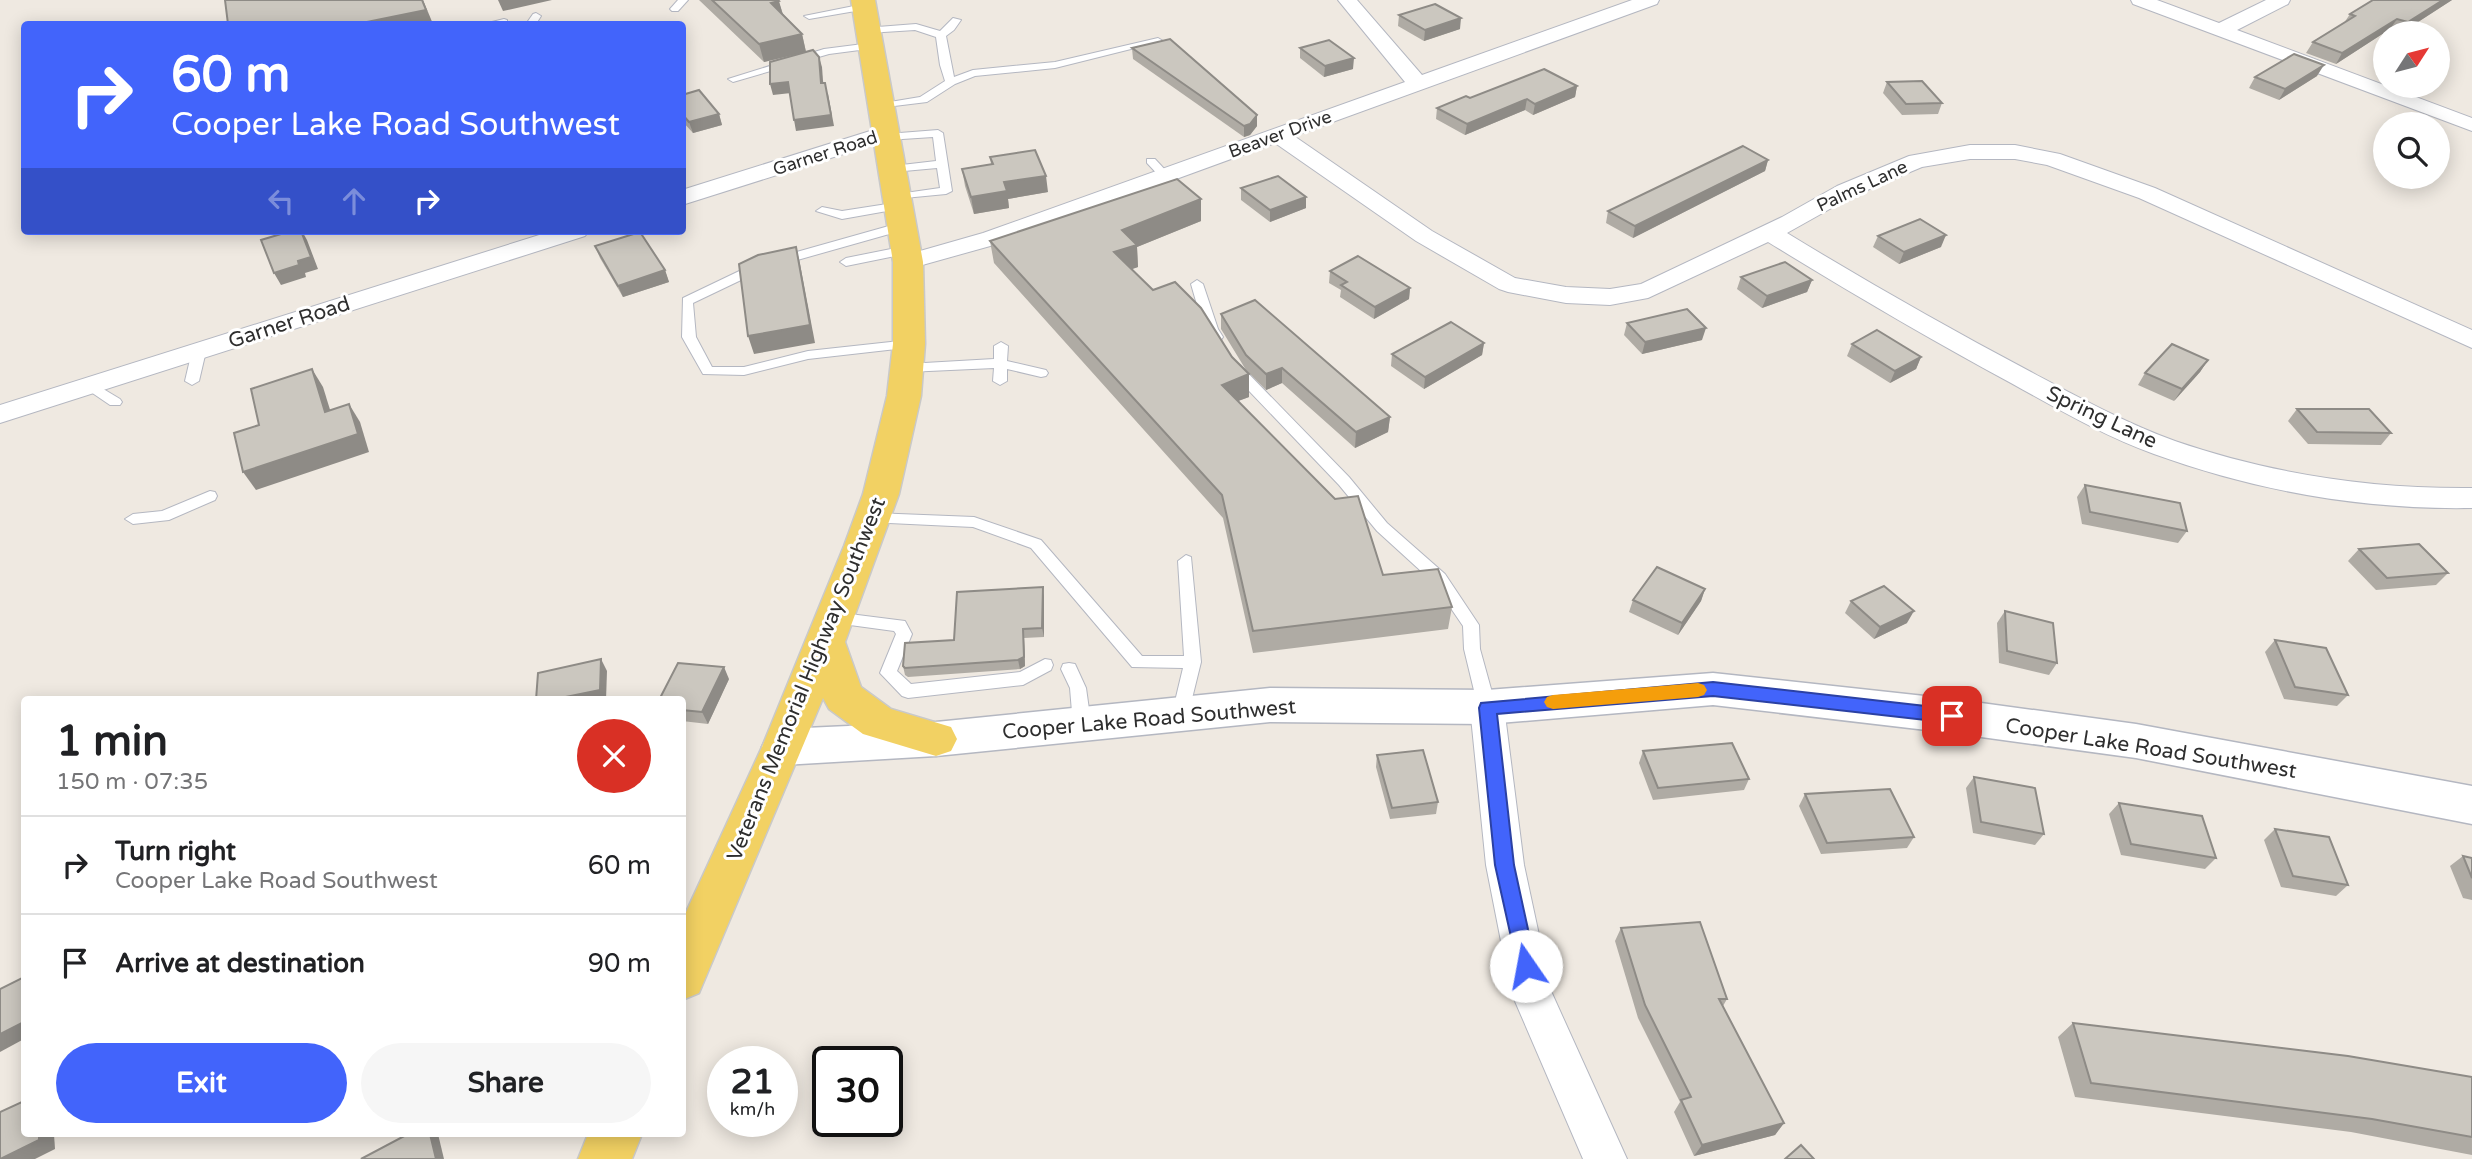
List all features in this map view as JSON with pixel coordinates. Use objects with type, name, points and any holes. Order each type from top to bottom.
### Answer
[{"type":"main road","name":"Veterans Memorial Highway Southwest","points":[[686,967],[783,747],[830,630],[873,518],[893,449],[908,356],[901,218],[867,20]]},
{"type":"main road","points":[[830,630],[844,697],[878,722],[936,739]]},
{"type":"main road","points":[[605,1159],[614,1137]]},
{"type":"street","points":[[1348,0],[1419,85]]},
{"type":"street","name":"Beaver Drive","points":[[901,218],[992,238],[1158,169],[1278,135],[1650,0]]},
{"type":"street","points":[[2140,0],[2472,125]]},
{"type":"street","points":[[2221,30],[2281,0]]},
{"type":"street","name":"Garner Road","points":[[686,197],[885,125]]},
{"type":"street","name":"Palms Lane","points":[[1278,135],[1424,236],[1508,284],[1566,295],[1610,297],[1648,290],[1790,222],[1845,191],[1917,160],[1970,152],[2015,152],[2052,159],[2147,193],[2472,340]]},
{"type":"street","name":"Spring Lane","points":[[1767,231],[1882,302],[2084,411],[2163,447],[2238,470],[2368,496],[2424,501],[2472,499]]},
{"type":"street","name":"Garner Road","points":[[0,414],[564,235]]},
{"type":"street","name":"Cooper Lake Road Southwest","points":[[783,747],[936,739],[1270,705],[1488,708],[1713,689],[1952,716],[2136,741],[2472,805]]},
{"type":"street","points":[[1488,708],[1505,865],[1531,992],[1605,1159]]},
{"type":"lane","points":[[675,9],[683,0]]},
{"type":"lane","points":[[809,16],[916,27],[940,35]]},
{"type":"lane","points":[[733,79],[828,51],[867,20]]},
{"type":"lane","points":[[940,35],[951,28],[956,20]]},
{"type":"lane","points":[[940,35],[951,82]]},
{"type":"lane","points":[[885,125],[951,82],[973,73],[1055,65],[1158,41]]},
{"type":"lane","points":[[846,262],[901,218],[946,191],[946,169],[938,133],[885,125]]},
{"type":"lane","points":[[946,169],[901,218],[758,267],[687,301],[689,337],[708,371],[744,371],[808,355],[908,356],[1000,363],[1041,373]]},
{"type":"lane","points":[[822,211],[842,215],[901,218]]},
{"type":"lane","points":[[1197,284],[1210,329],[1239,375],[1344,481],[1382,527],[1439,578],[1471,625],[1472,649],[1488,708]]},
{"type":"lane","points":[[1000,381],[1001,346]]},
{"type":"lane","points":[[192,381],[199,351]]},
{"type":"lane","points":[[90,385],[115,402]]},
{"type":"lane","points":[[133,519],[164,516],[210,496]]},
{"type":"lane","points":[[873,518],[974,522],[1036,544],[1138,662],[1193,662]]},
{"type":"lane","points":[[1181,714],[1193,662],[1186,561]]},
{"type":"lane","points":[[830,630],[899,625],[904,634],[888,674],[908,691],[1023,678],[1045,665]]},
{"type":"lane","points":[[1069,669],[1078,688],[1082,724]]},
{"type":"building","points":[[225,0],[422,0],[426,10],[372,21],[228,21]]},
{"type":"building","points":[[712,0],[778,0],[771,3],[802,34],[759,44]]},
{"type":"building","points":[[2373,0],[2443,0],[2410,21],[2373,21],[2373,34],[2342,53],[2313,42],[2355,16],[2350,14]]},
{"type":"building","points":[[1435,4],[1461,18],[1425,30],[1399,15]]},
{"type":"building","points":[[1170,39],[1257,115],[1250,124],[1244,126],[1132,48]]},
{"type":"building","points":[[1329,40],[1354,58],[1325,66],[1300,48]]},
{"type":"building","points":[[813,50],[819,57],[821,83],[825,83],[831,115],[794,120],[788,82],[770,84],[770,62]]},
{"type":"building","points":[[2294,54],[2324,65],[2285,89],[2255,77]]},
{"type":"building","points":[[1544,69],[1577,86],[1535,104],[1527,99],[1467,124],[1437,108],[1466,96],[1470,98]]},
{"type":"building","points":[[1922,81],[1942,103],[1906,104],[1887,82]]},
{"type":"building","points":[[699,90],[719,114],[689,122],[686,119],[686,94]]},
{"type":"building","points":[[1743,146],[1768,160],[1635,226],[1608,211]]},
{"type":"building","points":[[1035,150],[1046,176],[1004,182],[1007,191],[971,197],[962,169],[993,164],[990,157]]},
{"type":"building","points":[[1278,176],[1306,197],[1270,210],[1241,188]]},
{"type":"building","points":[[1177,179],[1201,199],[1122,230],[1137,245],[1114,252],[1153,290],[1175,282],[1201,308],[1232,357],[1249,374],[1222,385],[1335,499],[1358,496],[1383,575],[1438,569],[1452,607],[1253,631],[1222,495],[990,241]]},
{"type":"building","points":[[1920,219],[1946,235],[1904,252],[1878,236]]},
{"type":"building","points":[[278,235],[303,235],[311,257],[298,261],[299,265],[274,273],[261,240]]},
{"type":"building","points":[[630,235],[642,235],[665,270],[618,286],[595,246]]},
{"type":"building","points":[[796,247],[810,325],[748,336],[739,264],[758,255]]},
{"type":"building","points":[[1358,256],[1410,288],[1375,307],[1341,285],[1347,282],[1330,271]]},
{"type":"building","points":[[1785,262],[1812,280],[1767,296],[1741,277]]},
{"type":"building","points":[[1255,300],[1390,417],[1356,432],[1282,368],[1266,374],[1246,355],[1221,314]]},
{"type":"building","points":[[1687,309],[1706,328],[1645,342],[1627,323]]},
{"type":"building","points":[[1451,322],[1484,343],[1425,377],[1392,354]]},
{"type":"building","points":[[1877,330],[1921,357],[1895,371],[1852,344]]},
{"type":"building","points":[[2172,344],[2208,360],[2182,389],[2145,373]]},
{"type":"building","points":[[312,369],[325,412],[349,404],[358,434],[243,472],[234,433],[259,425],[251,389]]},
{"type":"building","points":[[2297,409],[2369,409],[2391,433],[2317,432]]},
{"type":"building","points":[[2085,485],[2180,503],[2187,531],[2090,512]]},
{"type":"building","points":[[2419,544],[2448,573],[2387,578],[2359,549]]},
{"type":"building","points":[[1657,567],[1705,589],[1682,623],[1633,600]]},
{"type":"building","points":[[1884,586],[1914,611],[1880,627],[1851,601]]},
{"type":"building","points":[[1043,587],[1042,628],[1023,629],[1024,657],[1018,660],[905,668],[903,666],[905,643],[954,640],[957,592]]},
{"type":"building","points":[[2005,611],[2053,623],[2057,663],[2007,651]]},
{"type":"building","points":[[2275,640],[2326,648],[2348,695],[2295,687]]},
{"type":"building","points":[[601,659],[600,690],[571,696],[536,696],[538,673]]},
{"type":"building","points":[[678,663],[724,667],[702,712],[686,710],[686,696],[661,696]]},
{"type":"building","points":[[1732,743],[1749,779],[1658,788],[1643,751]]},
{"type":"building","points":[[1423,750],[1438,802],[1392,808],[1377,755]]},
{"type":"building","points":[[1974,777],[2035,788],[2044,834],[1981,822]]},
{"type":"building","points":[[1890,789],[1914,837],[1827,843],[1805,794]]},
{"type":"building","points":[[2119,803],[2202,816],[2216,858],[2131,844]]},
{"type":"building","points":[[2275,829],[2329,837],[2348,885],[2293,876]]},
{"type":"building","points":[[2463,856],[2472,858],[2472,878]]},
{"type":"building","points":[[1700,922],[1727,999],[1719,999],[1784,1123],[1702,1145],[1681,1100],[1691,1097],[1645,1005],[1621,928]]},
{"type":"building","points":[[21,978],[21,1024],[0,1034],[0,989]]},
{"type":"building","points":[[2073,1023],[2348,1056],[2472,1077],[2472,1137],[2372,1119],[2091,1083]]},
{"type":"building","points":[[21,1102],[21,1137],[39,1137],[39,1140],[0,1159],[0,1112]]},
{"type":"building","points":[[402,1137],[431,1137],[436,1159],[361,1159]]},
{"type":"building","points":[[1801,1145],[1814,1159],[1785,1159]]},
{"type":"slow traffic","points":[[1553,702],[1698,690]]},
{"type":"route","points":[[1526,966],[1505,865],[1488,708],[1713,689],[1952,716]]}]
